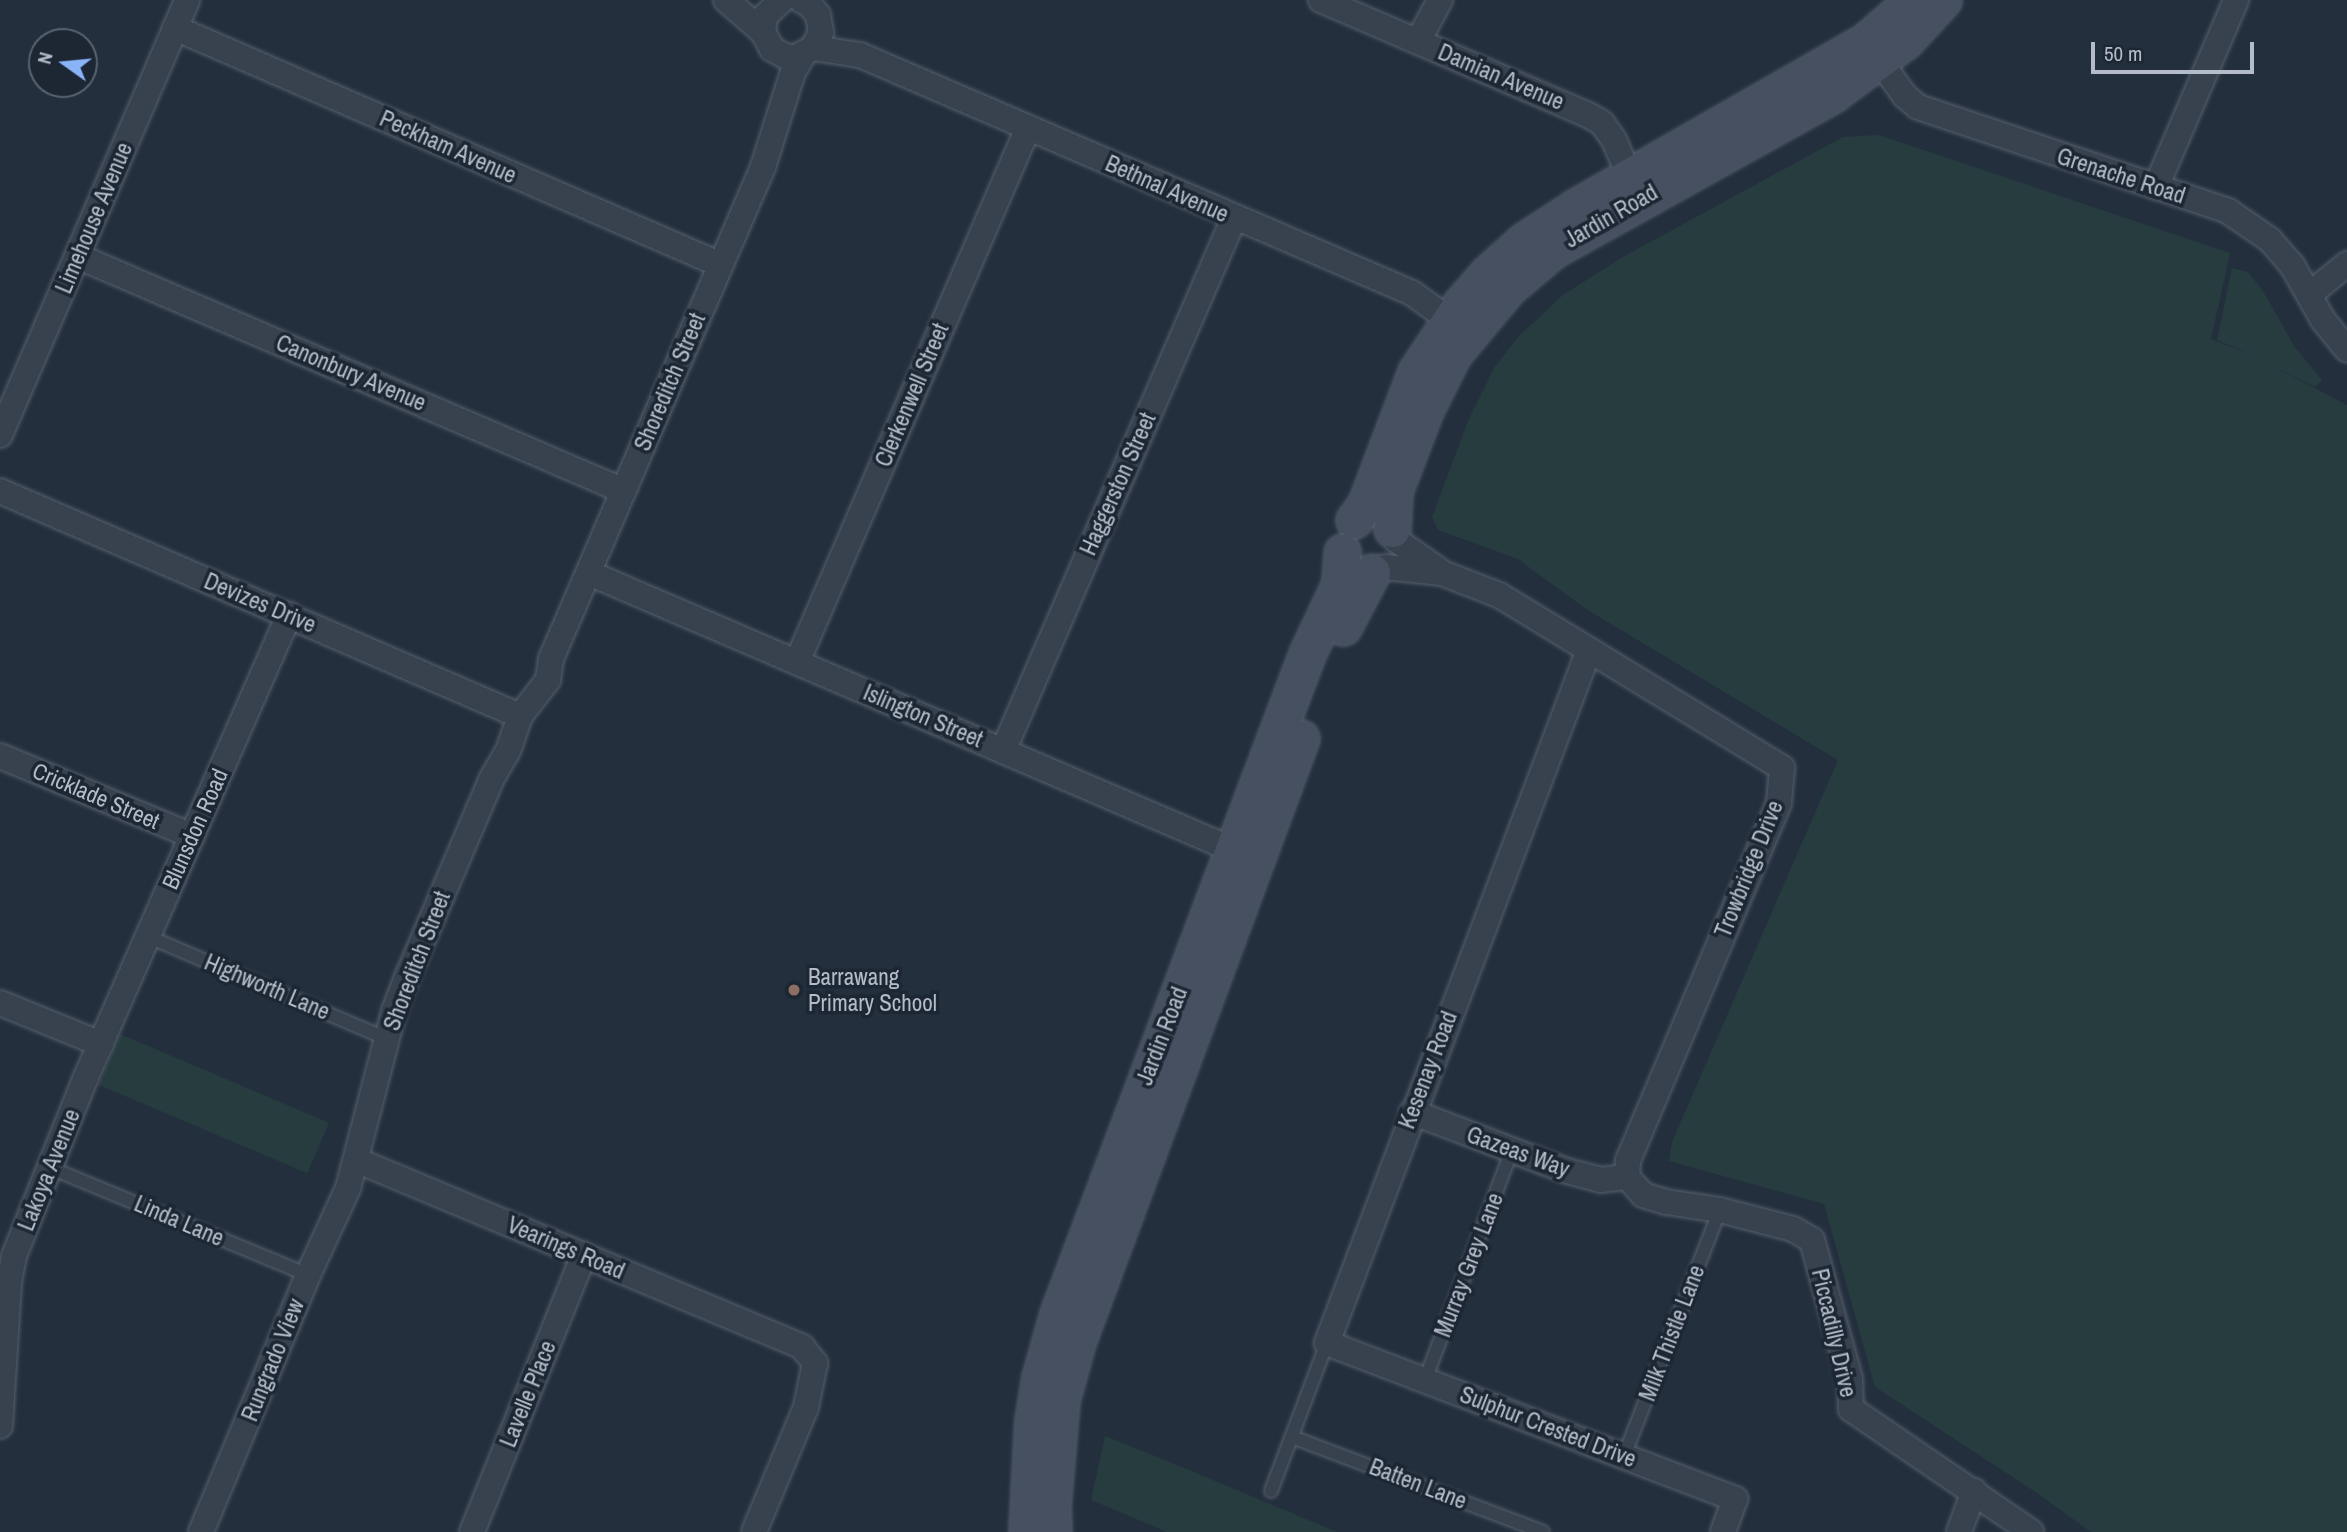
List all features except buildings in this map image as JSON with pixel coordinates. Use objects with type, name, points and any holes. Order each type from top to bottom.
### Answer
[{"type":"street","name":"Limehouse Avenue","points":[[0,435],[187,0]]},
{"type":"street","points":[[726,0],[787,57],[808,51],[821,32],[795,3],[747,0]]},
{"type":"street","name":"Damian Avenue","points":[[1321,0],[1601,123],[1614,140],[1635,188]]},
{"type":"street","points":[[1418,41],[1435,4],[1440,0]]},
{"type":"street","name":"Jardin Road","points":[[1873,51],[1913,0]]},
{"type":"street","name":"Jardin Road","points":[[1354,520],[1366,504],[1416,372],[1459,326],[1488,273],[1524,241],[1635,188],[1873,51],[1905,41],[1943,0]]},
{"type":"street","points":[[2156,187],[2236,0]]},
{"type":"street","points":[[767,41],[765,16],[795,3]]},
{"type":"street","name":"Bethnal Avenue","points":[[795,3],[860,55],[1412,293],[1459,326]]},
{"type":"street","name":"Peckham Avenue","points":[[175,28],[721,265]]},
{"type":"street","name":"Shoreditch Street","points":[[767,41],[777,63],[782,102]]},
{"type":"street","name":"Shoreditch Street","points":[[348,1188],[387,1039],[408,975],[491,779],[512,712],[548,680],[551,659],[763,167],[793,72],[808,51]]},
{"type":"street","name":"Bethnal Avenue","points":[[808,51],[860,55]]},
{"type":"street","name":"Grenache Road","points":[[1873,51],[1905,96],[1918,107],[2228,211],[2270,240],[2310,294],[2322,320],[2347,351]]},
{"type":"street","name":"Clerkenwell Street","points":[[797,662],[1028,128]]},
{"type":"street","name":"Haggerston Street","points":[[1003,751],[1234,218]]},
{"type":"street","name":"Canonbury Avenue","points":[[78,256],[624,491]]},
{"type":"street","points":[[2310,294],[2347,264]]},
{"type":"street","name":"Jardin Road","points":[[1027,1532],[1033,1422],[1040,1378],[1058,1314],[1244,854],[1345,621],[1386,552],[1394,491],[1436,388],[1453,354],[1459,326]]},
{"type":"street","name":"Devizes Drive","points":[[0,491],[512,712]]},
{"type":"street","points":[[1371,516],[1387,522],[1386,552],[1350,565],[1342,552],[1342,534],[1354,520],[1371,516]]},
{"type":"street","name":"Jardin Road","points":[[1053,1532],[1052,1504],[1061,1400],[1077,1342],[1244,854],[1307,654],[1340,584],[1342,552]]},
{"type":"street","name":"Trowbridge Drive","points":[[1386,552],[1499,595],[1782,768],[1779,803],[1628,1160],[1627,1177]]},
{"type":"street","name":"Islington Street","points":[[589,573],[1244,854]]},
{"type":"street","name":"Blunsdon Road","points":[[101,1044],[289,615]]},
{"type":"street","name":"Kesenay Road","points":[[1327,1343],[1412,1112],[1589,650]]},
{"type":"street","name":"Cricklade Street","points":[[0,756],[192,836]]},
{"type":"street","points":[[0,1003],[101,1044]]},
{"type":"street","name":"Lakoya Avenue","points":[[0,1426],[4,1281],[101,1044]]},
{"type":"street","name":"Gazeas Way","points":[[1412,1112],[1564,1171],[1601,1180],[1627,1177]]},
{"type":"street","name":"Vearings Road","points":[[356,1160],[802,1348],[815,1363],[806,1407],[754,1532]]},
{"type":"street","name":"Piccadilly Drive","points":[[1627,1177],[1643,1195],[1665,1202],[1720,1210],[1793,1229],[1812,1240],[1850,1379],[1851,1409],[2032,1532]]},
{"type":"street","name":"Rungrado View","points":[[201,1532],[308,1275],[348,1188]]},
{"type":"street","name":"Lavelle Place","points":[[472,1532],[584,1255]]},
{"type":"street","name":"Sulphur Crested Drive","points":[[1327,1343],[1735,1499],[1723,1532]]},
{"type":"street","points":[[1959,1532],[1975,1491]]},
{"type":"lane","name":"Highworth Lane","points":[[147,936],[387,1039]]},
{"type":"lane","name":"Murray Grey Lane","points":[[1425,1380],[1512,1150]]},
{"type":"lane","name":"Linda Lane","points":[[51,1168],[308,1275]]},
{"type":"lane","name":"Milk Thistle Lane","points":[[1624,1456],[1720,1210]]},
{"type":"lane","name":"Kesenay Road","points":[[1271,1491],[1327,1343]]},
{"type":"lane","name":"Batten Lane","points":[[1292,1437],[1543,1532]]},
{"type":"green space","points":[[1879,135],[2230,253],[2211,339],[2257,357],[2217,340],[2232,268],[2248,272],[2263,291],[2294,346],[2322,380],[2315,387],[2267,363],[2347,405],[2347,1532],[2091,1532],[2034,1491],[1875,1387],[1824,1204],[1669,1161],[1672,1142],[1838,760],[1586,609],[1518,559],[1438,530],[1432,517],[1468,421],[1494,368],[1518,337],[1563,295],[1623,257],[1843,137]]},
{"type":"green space","points":[[120,1034],[329,1123],[307,1173],[99,1085]]},
{"type":"green space","points":[[1105,1436],[1337,1532],[1167,1532],[1091,1500]]},
{"type":"place","name":"Barrawang Primary School","points":[[794,990]]}]
